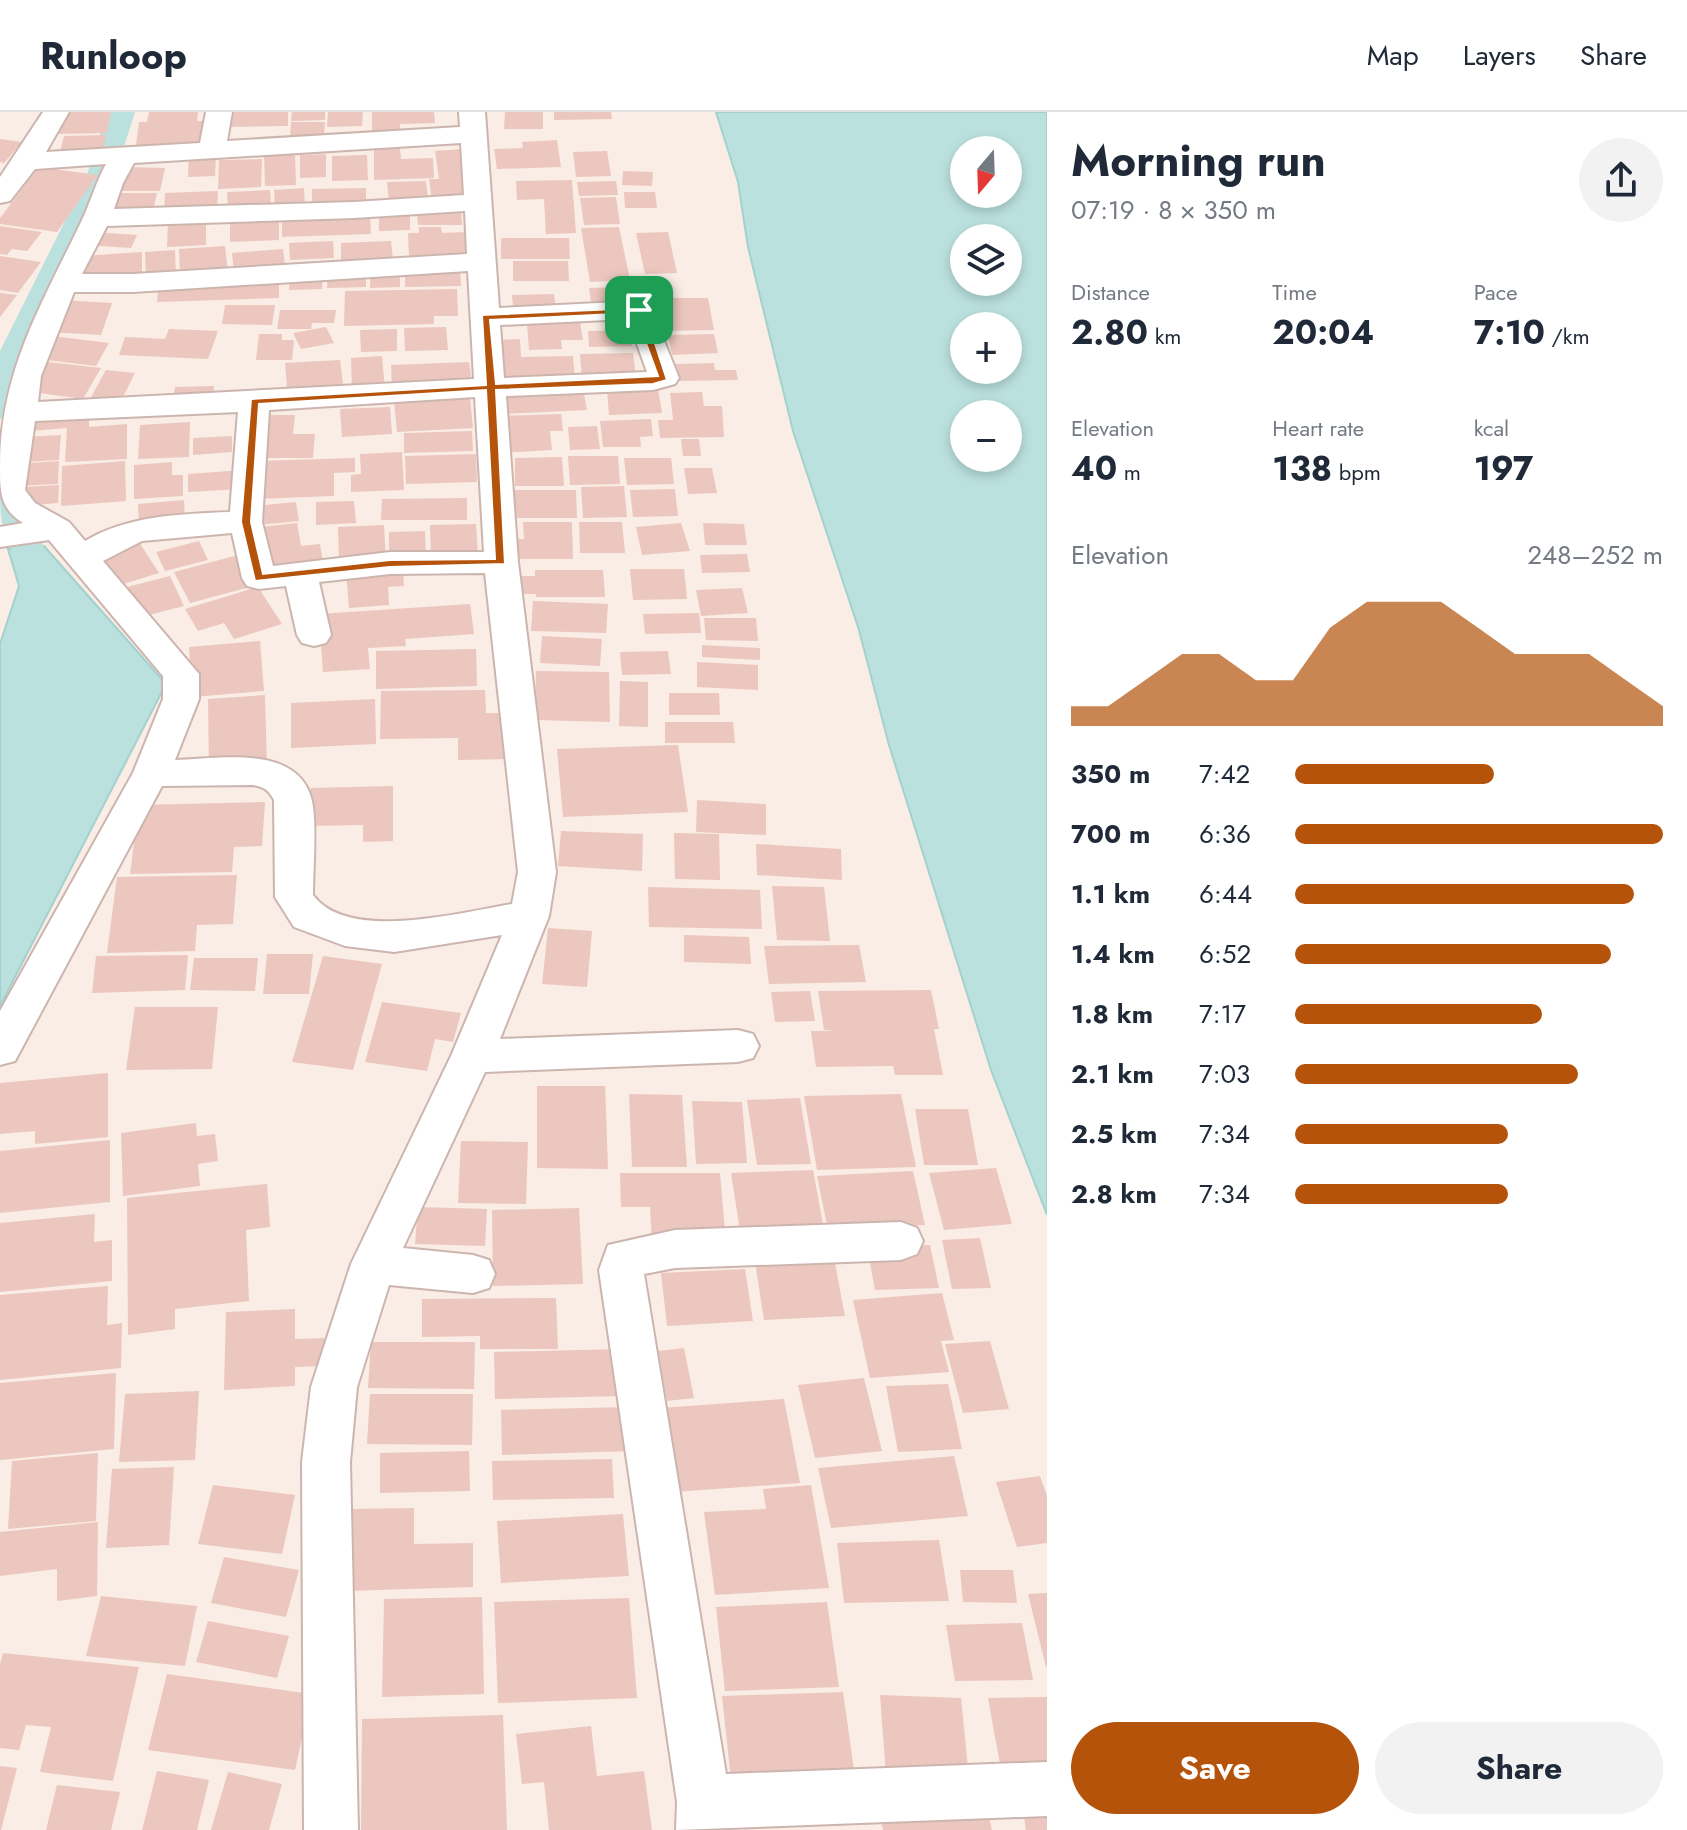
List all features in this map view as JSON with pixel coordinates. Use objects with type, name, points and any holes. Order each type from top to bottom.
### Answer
[{"type":"street","points":[[0,195],[27,161],[56,112]]},
{"type":"street","points":[[212,150],[219,112]]},
{"type":"street","points":[[27,161],[212,150],[472,123],[501,562],[537,872],[529,916],[472,1056],[373,1264],[334,1387],[326,1462],[331,1830]]},
{"type":"street","points":[[0,1049],[151,773],[181,699],[181,674],[83,560],[52,530],[24,510],[9,491],[26,376],[63,283],[97,218],[120,155]]},
{"type":"street","points":[[97,218],[354,210],[479,202]]},
{"type":"street","points":[[63,283],[133,283],[481,262]]},
{"type":"street","points":[[20,412],[653,381],[664,378],[639,310],[485,317]]},
{"type":"street","points":[[254,402],[246,522],[259,578],[390,563],[501,562]]},
{"type":"street","points":[[83,560],[96,546],[122,536],[170,528],[246,522]]},
{"type":"street","points":[[3,536],[52,530]]},
{"type":"street","points":[[300,573],[314,635]]},
{"type":"street","points":[[151,773],[253,772],[273,775],[285,784],[293,800],[294,897],[308,917],[345,931],[394,937],[529,916]]},
{"type":"street","points":[[472,1056],[738,1046]]},
{"type":"street","points":[[901,1241],[675,1249],[624,1259],[621,1270],[704,1816],[1047,1789]]},
{"type":"street","points":[[373,1264],[473,1274]]},
{"type":"water","points":[[716,112],[1047,112],[1047,1215],[991,1070],[889,745],[859,630],[793,431],[748,247],[738,182]]},
{"type":"water","points":[[44,546],[166,684],[0,1006],[0,644],[19,586],[8,549]]},
{"type":"building","points":[[61,112],[111,112],[107,133],[56,134]]},
{"type":"building","points":[[149,112],[198,112],[197,121],[208,121],[206,144],[136,145],[139,122],[147,122]]},
{"type":"building","points":[[232,112],[288,112],[288,126],[231,127]]},
{"type":"building","points":[[292,112],[325,112],[325,120],[291,121]]},
{"type":"building","points":[[328,112],[363,112],[362,126],[327,127]]},
{"type":"building","points":[[372,112],[434,112],[435,123],[400,124],[400,134],[372,135]]},
{"type":"building","points":[[505,112],[543,112],[543,129],[504,129]]},
{"type":"building","points":[[554,112],[611,112],[612,119],[554,120]]},
{"type":"building","points":[[291,122],[325,122],[324,134],[290,137]]},
{"type":"building","points":[[106,135],[103,151],[60,152],[64,136]]},
{"type":"building","points":[[0,139],[22,142],[4,163],[0,162]]},
{"type":"building","points":[[557,140],[561,167],[497,169],[494,149],[523,148],[522,142]]},
{"type":"building","points":[[400,148],[401,159],[433,158],[434,178],[374,180],[374,149]]},
{"type":"building","points":[[462,149],[468,199],[432,201],[429,179],[439,179],[435,151]]},
{"type":"building","points":[[607,151],[611,176],[576,177],[573,152]]},
{"type":"building","points":[[295,153],[296,185],[265,186],[264,154]]},
{"type":"building","points":[[216,154],[215,176],[188,177],[189,155]]},
{"type":"building","points":[[326,154],[326,177],[300,178],[300,155]]},
{"type":"building","points":[[367,155],[368,180],[332,181],[332,156]]},
{"type":"building","points":[[262,159],[261,187],[218,189],[219,160]]},
{"type":"building","points":[[39,167],[98,175],[57,232],[0,224],[0,218]]},
{"type":"building","points":[[123,167],[165,168],[160,191],[117,191]]},
{"type":"building","points":[[623,171],[653,172],[652,186],[622,185]]},
{"type":"building","points":[[572,180],[576,233],[546,234],[544,199],[517,200],[516,181]]},
{"type":"building","points":[[426,181],[428,199],[389,201],[387,182]]},
{"type":"building","points":[[616,181],[618,195],[579,196],[577,182]]},
{"type":"building","points":[[304,188],[305,206],[275,208],[274,190]]},
{"type":"building","points":[[366,188],[366,206],[312,208],[312,189]]},
{"type":"building","points":[[270,190],[271,208],[228,210],[227,192]]},
{"type":"building","points":[[218,191],[217,210],[164,213],[165,193]]},
{"type":"building","points":[[624,192],[655,192],[657,208],[625,208]]},
{"type":"building","points":[[112,193],[157,193],[153,211],[107,211]]},
{"type":"building","points":[[616,197],[620,224],[584,225],[580,198]]},
{"type":"building","points":[[461,210],[462,225],[418,225],[417,211]]},
{"type":"building","points":[[379,212],[410,212],[410,230],[379,231]]},
{"type":"building","points":[[370,215],[371,234],[282,237],[282,218]]},
{"type":"building","points":[[279,217],[279,240],[230,242],[230,219]]},
{"type":"building","points":[[206,219],[206,245],[167,247],[168,220]]},
{"type":"building","points":[[0,226],[42,232],[27,251],[12,249],[7,255],[0,254]]},
{"type":"building","points":[[419,227],[441,227],[442,233],[466,232],[468,254],[409,256],[408,233],[419,233]]},
{"type":"building","points":[[619,227],[630,280],[590,282],[581,228]]},
{"type":"building","points":[[90,232],[137,235],[131,248],[85,245]]},
{"type":"building","points":[[668,232],[677,273],[645,274],[636,233]]},
{"type":"building","points":[[501,238],[569,238],[570,259],[501,259]]},
{"type":"building","points":[[333,241],[334,258],[290,260],[289,243]]},
{"type":"building","points":[[391,241],[393,260],[341,262],[341,243]]},
{"type":"building","points":[[225,246],[228,272],[180,276],[179,249]]},
{"type":"building","points":[[283,249],[285,265],[234,272],[232,253]]},
{"type":"building","points":[[175,250],[176,276],[146,279],[145,252]]},
{"type":"building","points":[[142,252],[142,277],[81,281],[82,256]]},
{"type":"building","points":[[0,256],[41,262],[18,293],[0,290]]},
{"type":"building","points":[[513,261],[568,261],[569,281],[513,281]]},
{"type":"building","points":[[460,268],[461,286],[405,287],[405,269]]},
{"type":"building","points":[[371,270],[400,270],[400,287],[370,288]]},
{"type":"building","points":[[328,272],[366,272],[366,287],[327,288]]},
{"type":"building","points":[[323,274],[322,289],[289,290],[290,275]]},
{"type":"building","points":[[279,280],[279,298],[157,302],[159,283]]},
{"type":"building","points":[[622,287],[626,309],[592,310],[589,288]]},
{"type":"building","points":[[457,289],[458,316],[434,316],[434,324],[344,326],[345,291]]},
{"type":"building","points":[[0,293],[17,295],[0,317]]},
{"type":"building","points":[[554,294],[556,309],[514,315],[512,295]]},
{"type":"building","points":[[662,298],[708,298],[714,330],[666,331]]},
{"type":"building","points":[[61,300],[112,303],[101,335],[48,332]]},
{"type":"building","points":[[225,305],[275,305],[272,325],[222,324]]},
{"type":"building","points":[[280,310],[336,310],[334,323],[312,323],[311,329],[277,329]]},
{"type":"building","points":[[580,322],[583,340],[561,340],[562,349],[529,350],[527,323]]},
{"type":"building","points":[[326,327],[334,343],[301,349],[293,333]]},
{"type":"building","points":[[446,327],[448,350],[405,351],[404,328]]},
{"type":"building","points":[[169,329],[218,331],[208,359],[119,355],[125,337],[165,339]]},
{"type":"building","points":[[397,329],[397,351],[361,352],[360,330]]},
{"type":"building","points":[[631,330],[632,346],[589,347],[588,331]]},
{"type":"building","points":[[259,334],[282,334],[282,340],[294,340],[292,360],[256,360]]},
{"type":"building","points":[[714,334],[718,353],[672,355],[668,335]]},
{"type":"building","points":[[53,336],[109,343],[96,366],[39,359]]},
{"type":"building","points":[[520,339],[521,357],[573,356],[575,380],[497,381],[494,340]]},
{"type":"building","points":[[633,353],[636,377],[582,378],[580,354]]},
{"type":"building","points":[[382,356],[385,389],[352,391],[351,358]]},
{"type":"building","points":[[340,360],[343,384],[333,385],[334,393],[307,395],[307,387],[287,388],[285,363]]},
{"type":"building","points":[[39,361],[101,368],[83,399],[32,392],[42,377],[30,376]]},
{"type":"building","points":[[469,362],[472,383],[392,387],[391,365]]},
{"type":"building","points":[[714,363],[715,370],[736,370],[738,380],[679,381],[676,364]]},
{"type":"building","points":[[106,370],[135,373],[121,401],[91,397]]},
{"type":"building","points":[[214,386],[213,400],[173,400],[175,387]]},
{"type":"building","points":[[583,388],[587,410],[502,414],[500,392]]},
{"type":"building","points":[[658,389],[662,413],[609,415],[607,390]]},
{"type":"building","points":[[702,392],[704,406],[722,406],[724,437],[660,438],[658,420],[673,420],[670,393]]},
{"type":"building","points":[[470,398],[473,428],[397,432],[394,401]]},
{"type":"building","points":[[390,407],[392,434],[342,437],[340,409]]},
{"type":"building","points":[[89,411],[89,427],[127,424],[127,459],[65,462],[67,428],[30,431],[31,415]]},
{"type":"building","points":[[561,414],[563,431],[550,431],[552,450],[501,453],[497,416]]},
{"type":"building","points":[[259,415],[295,415],[293,434],[315,434],[313,458],[254,458]]},
{"type":"building","points":[[651,419],[653,436],[640,437],[641,447],[603,447],[600,421]]},
{"type":"building","points":[[190,422],[189,457],[138,459],[140,425]]},
{"type":"building","points":[[597,426],[600,449],[570,450],[568,427]]},
{"type":"building","points":[[472,431],[473,451],[404,453],[404,433]]},
{"type":"building","points":[[61,435],[59,460],[23,462],[25,437]]},
{"type":"building","points":[[232,436],[232,452],[193,455],[193,438]]},
{"type":"building","points":[[681,439],[699,439],[701,456],[683,456]]},
{"type":"building","points":[[402,452],[404,490],[351,492],[351,475],[361,474],[360,454]]},
{"type":"building","points":[[476,454],[477,482],[406,484],[405,456]]},
{"type":"building","points":[[568,456],[618,456],[620,484],[570,485]]},
{"type":"building","points":[[562,457],[564,486],[515,486],[515,458]]},
{"type":"building","points":[[355,458],[355,472],[334,473],[334,496],[255,499],[257,461]]},
{"type":"building","points":[[624,458],[671,458],[674,484],[627,485]]},
{"type":"building","points":[[59,461],[58,484],[13,486],[15,464]]},
{"type":"building","points":[[125,461],[126,501],[61,506],[62,466]]},
{"type":"building","points":[[172,462],[172,475],[183,475],[183,496],[134,499],[134,465]]},
{"type":"building","points":[[684,468],[712,468],[717,493],[688,494]]},
{"type":"building","points":[[242,470],[242,489],[188,492],[188,474]]},
{"type":"building","points":[[59,485],[58,503],[21,506],[22,487]]},
{"type":"building","points":[[624,486],[627,517],[583,518],[581,487]]},
{"type":"building","points":[[675,489],[678,516],[633,517],[630,490]]},
{"type":"building","points":[[512,490],[576,490],[577,518],[511,518]]},
{"type":"building","points":[[467,498],[467,520],[381,520],[382,499]]},
{"type":"building","points":[[184,500],[185,521],[139,525],[138,504]]},
{"type":"building","points":[[354,501],[356,523],[316,525],[316,502]]},
{"type":"building","points":[[296,502],[299,521],[257,525],[254,506]]},
{"type":"building","points":[[523,522],[572,522],[573,559],[511,559],[510,539],[524,539]]},
{"type":"building","points":[[579,522],[622,522],[625,553],[580,553]]},
{"type":"building","points":[[297,523],[301,546],[320,544],[324,567],[267,572],[261,527]]},
{"type":"building","points":[[681,523],[690,551],[642,555],[636,527]]},
{"type":"building","points":[[703,523],[744,524],[747,545],[705,545]]},
{"type":"building","points":[[476,524],[478,555],[431,557],[430,525]]},
{"type":"building","points":[[384,525],[386,561],[339,563],[338,527]]},
{"type":"building","points":[[425,531],[426,557],[389,558],[389,532]]},
{"type":"building","points":[[199,541],[208,560],[165,571],[156,552]]},
{"type":"building","points":[[139,542],[159,573],[120,585],[100,554]]},
{"type":"building","points":[[747,554],[750,572],[702,573],[700,555]]},
{"type":"building","points":[[238,555],[254,586],[190,603],[174,572]]},
{"type":"building","points":[[403,569],[404,586],[388,587],[389,605],[349,608],[346,572]]},
{"type":"building","points":[[630,569],[684,569],[687,599],[633,600]]},
{"type":"building","points":[[535,570],[603,570],[605,597],[515,594],[514,576],[535,576]]},
{"type":"building","points":[[170,576],[184,606],[141,617],[127,587]]},
{"type":"building","points":[[258,587],[282,624],[234,639],[224,623],[198,631],[185,609]]},
{"type":"building","points":[[742,588],[748,613],[701,616],[696,590]]},
{"type":"building","points":[[533,601],[608,604],[606,633],[531,631]]},
{"type":"building","points":[[470,604],[474,634],[405,639],[406,646],[368,648],[370,669],[323,672],[319,614]]},
{"type":"building","points":[[699,613],[701,633],[645,634],[643,614]]},
{"type":"building","points":[[704,618],[756,618],[758,641],[706,640]]},
{"type":"building","points":[[542,636],[602,639],[600,666],[540,663]]},
{"type":"building","points":[[260,641],[264,691],[192,697],[189,647]]},
{"type":"building","points":[[702,645],[760,648],[760,660],[702,657]]},
{"type":"building","points":[[476,649],[477,686],[376,689],[376,651]]},
{"type":"building","points":[[668,651],[671,674],[622,675],[620,652]]},
{"type":"building","points":[[697,662],[758,665],[758,690],[697,687]]},
{"type":"building","points":[[536,671],[609,672],[610,722],[535,720]]},
{"type":"building","points":[[620,681],[648,682],[648,727],[619,726]]},
{"type":"building","points":[[485,690],[486,713],[507,713],[508,759],[458,760],[458,738],[380,739],[381,691]]},
{"type":"building","points":[[669,693],[719,693],[720,715],[669,715]]},
{"type":"building","points":[[265,695],[267,766],[209,770],[208,699]]},
{"type":"building","points":[[375,699],[376,744],[291,748],[291,703]]},
{"type":"building","points":[[665,722],[733,722],[735,743],[665,743]]},
{"type":"building","points":[[678,745],[688,812],[563,817],[557,749]]},
{"type":"building","points":[[393,786],[393,841],[363,842],[363,825],[310,826],[311,788]]},
{"type":"building","points":[[697,800],[766,804],[766,835],[696,832]]},
{"type":"building","points":[[265,802],[262,846],[234,847],[232,872],[130,874],[139,805]]},
{"type":"building","points":[[561,831],[643,834],[642,871],[558,866]]},
{"type":"building","points":[[674,833],[719,834],[720,880],[675,879]]},
{"type":"building","points":[[756,844],[841,849],[842,880],[757,875]]},
{"type":"building","points":[[237,875],[233,924],[197,925],[195,951],[107,953],[117,877]]},
{"type":"building","points":[[772,886],[824,887],[830,941],[777,940]]},
{"type":"building","points":[[648,887],[760,890],[762,929],[649,927]]},
{"type":"building","points":[[548,928],[592,931],[587,987],[542,984]]},
{"type":"building","points":[[684,935],[749,937],[751,964],[684,962]]},
{"type":"building","points":[[859,945],[866,982],[769,984],[764,946]]},
{"type":"building","points":[[267,954],[313,954],[309,994],[263,994]]},
{"type":"building","points":[[188,955],[185,990],[92,993],[96,956]]},
{"type":"building","points":[[323,956],[382,964],[353,1070],[292,1062]]},
{"type":"building","points":[[194,958],[258,958],[255,991],[190,990]]},
{"type":"building","points":[[931,990],[939,1029],[934,1029],[943,1075],[895,1075],[893,1066],[816,1067],[811,1031],[836,1031],[824,1030],[818,991]]},
{"type":"building","points":[[810,991],[815,1021],[775,1022],[771,992]]},
{"type":"building","points":[[382,1002],[461,1013],[453,1042],[435,1039],[427,1071],[365,1062]]},
{"type":"building","points":[[135,1007],[218,1007],[212,1069],[126,1070]]},
{"type":"building","points":[[108,1073],[108,1137],[35,1144],[35,1131],[0,1134],[0,1083]]},
{"type":"building","points":[[537,1086],[605,1086],[608,1169],[537,1168]]},
{"type":"building","points":[[629,1094],[682,1095],[687,1167],[632,1167]]},
{"type":"building","points":[[901,1094],[916,1167],[817,1170],[804,1096]]},
{"type":"building","points":[[800,1098],[811,1164],[757,1165],[747,1100]]},
{"type":"building","points":[[692,1101],[742,1102],[747,1163],[696,1164]]},
{"type":"building","points":[[915,1109],[968,1109],[978,1165],[924,1165]]},
{"type":"building","points":[[196,1123],[197,1136],[215,1134],[218,1161],[198,1164],[200,1186],[123,1196],[121,1133]]},
{"type":"building","points":[[110,1140],[110,1202],[0,1213],[0,1151]]},
{"type":"building","points":[[461,1141],[528,1142],[526,1204],[458,1203]]},
{"type":"building","points":[[996,1168],[1012,1224],[944,1230],[929,1173]]},
{"type":"building","points":[[813,1170],[826,1240],[742,1244],[731,1173]]},
{"type":"building","points":[[913,1171],[925,1225],[828,1230],[817,1176]]},
{"type":"building","points":[[620,1173],[720,1173],[726,1242],[652,1243],[650,1207],[621,1207]]},
{"type":"building","points":[[267,1184],[270,1227],[246,1230],[249,1301],[175,1309],[175,1329],[128,1335],[127,1198]]},
{"type":"building","points":[[418,1207],[487,1209],[485,1246],[415,1244]]},
{"type":"building","points":[[579,1208],[583,1284],[493,1286],[492,1210]]},
{"type":"building","points":[[95,1214],[94,1242],[112,1240],[112,1281],[0,1292],[0,1223]]},
{"type":"building","points":[[980,1238],[991,1288],[952,1289],[942,1240]]},
{"type":"building","points":[[930,1245],[939,1288],[875,1290],[867,1246]]},
{"type":"building","points":[[834,1258],[845,1316],[764,1320],[755,1262]]},
{"type":"building","points":[[745,1269],[753,1321],[667,1326],[661,1273]]},
{"type":"building","points":[[108,1286],[107,1325],[122,1323],[121,1368],[0,1380],[0,1295]]},
{"type":"building","points":[[942,1293],[954,1340],[941,1341],[949,1372],[870,1378],[853,1300]]},
{"type":"building","points":[[556,1298],[558,1349],[480,1349],[480,1336],[422,1337],[422,1299]]},
{"type":"building","points":[[295,1309],[295,1339],[324,1338],[324,1366],[295,1367],[295,1386],[224,1390],[226,1312]]},
{"type":"building","points":[[990,1341],[1009,1409],[963,1413],[945,1344]]},
{"type":"building","points":[[371,1342],[475,1342],[474,1389],[368,1388]]},
{"type":"building","points":[[684,1348],[694,1398],[667,1401],[658,1351]]},
{"type":"building","points":[[621,1349],[624,1396],[495,1399],[494,1352]]},
{"type":"building","points":[[116,1373],[114,1449],[0,1460],[0,1383]]},
{"type":"building","points":[[864,1378],[882,1451],[815,1458],[798,1385]]},
{"type":"building","points":[[948,1384],[962,1449],[898,1452],[886,1386]]},
{"type":"building","points":[[199,1391],[195,1460],[119,1462],[125,1394]]},
{"type":"building","points":[[370,1394],[473,1394],[472,1445],[367,1444]]},
{"type":"building","points":[[784,1399],[800,1483],[674,1492],[661,1408]]},
{"type":"building","points":[[629,1407],[633,1451],[502,1455],[501,1410]]},
{"type":"building","points":[[469,1451],[470,1491],[380,1493],[380,1453]]},
{"type":"building","points":[[98,1453],[96,1521],[8,1529],[12,1461]]},
{"type":"building","points":[[954,1456],[968,1516],[831,1528],[818,1468]]},
{"type":"building","points":[[612,1459],[614,1498],[493,1500],[492,1461]]},
{"type":"building","points":[[174,1467],[169,1545],[106,1548],[112,1469]]},
{"type":"building","points":[[1040,1476],[1047,1496],[1047,1543],[1017,1547],[996,1482]]},
{"type":"building","points":[[213,1485],[295,1495],[282,1554],[198,1544]]},
{"type":"building","points":[[811,1485],[829,1588],[715,1595],[704,1512],[766,1509],[763,1489]]},
{"type":"building","points":[[414,1508],[414,1544],[473,1543],[473,1587],[347,1591],[349,1509]]},
{"type":"building","points":[[623,1514],[629,1576],[501,1583],[497,1521]]},
{"type":"building","points":[[98,1522],[97,1596],[57,1601],[57,1569],[0,1576],[0,1532]]},
{"type":"building","points":[[939,1540],[949,1601],[844,1603],[837,1543]]},
{"type":"building","points":[[224,1557],[299,1570],[286,1617],[211,1603]]},
{"type":"building","points":[[960,1570],[1013,1570],[1017,1603],[963,1602]]},
{"type":"building","points":[[1047,1593],[1047,1667],[1046,1667],[1028,1594]]},
{"type":"building","points":[[101,1596],[197,1606],[185,1666],[86,1656]]},
{"type":"building","points":[[482,1597],[484,1694],[382,1697],[384,1599]]},
{"type":"building","points":[[629,1598],[637,1698],[498,1703],[494,1602]]},
{"type":"building","points":[[827,1602],[839,1687],[725,1691],[716,1607]]},
{"type":"building","points":[[208,1621],[289,1636],[277,1678],[196,1662]]},
{"type":"building","points":[[1022,1623],[1033,1680],[955,1681],[946,1625]]},
{"type":"building","points":[[3,1653],[139,1667],[113,1781],[40,1772],[51,1727],[26,1725],[19,1750],[0,1748],[0,1664]]},
{"type":"building","points":[[167,1674],[311,1694],[295,1770],[148,1750]]},
{"type":"building","points":[[843,1692],[856,1784],[732,1789],[722,1696]]},
{"type":"building","points":[[880,1695],[961,1698],[969,1778],[886,1776]]},
{"type":"building","points":[[1047,1697],[1047,1779],[1003,1781],[988,1698]]},
{"type":"building","points":[[503,1715],[507,1830],[361,1830],[362,1719]]},
{"type":"building","points":[[591,1726],[597,1776],[644,1771],[652,1830],[549,1830],[544,1782],[522,1784],[516,1734]]},
{"type":"building","points":[[0,1766],[17,1768],[1,1830],[0,1830]]},
{"type":"building","points":[[157,1771],[209,1780],[197,1830],[142,1830]]},
{"type":"building","points":[[228,1772],[282,1784],[269,1830],[211,1830]]},
{"type":"building","points":[[57,1785],[120,1792],[111,1830],[46,1830]]},
{"type":"building","points":[[1022,1804],[1047,1804],[1047,1830],[1026,1830]]},
{"type":"building","points":[[987,1808],[992,1830],[883,1830],[880,1814]]},
{"type":"waterway","points":[[0,409],[0,383],[99,181],[121,112]]},
{"type":"waterway","points":[[0,495],[27,547]]},
{"type":"route","points":[[639,310],[485,317],[491,387],[254,402],[246,522],[259,578],[390,563],[501,562],[491,387],[653,381],[664,378],[639,310]]}]
